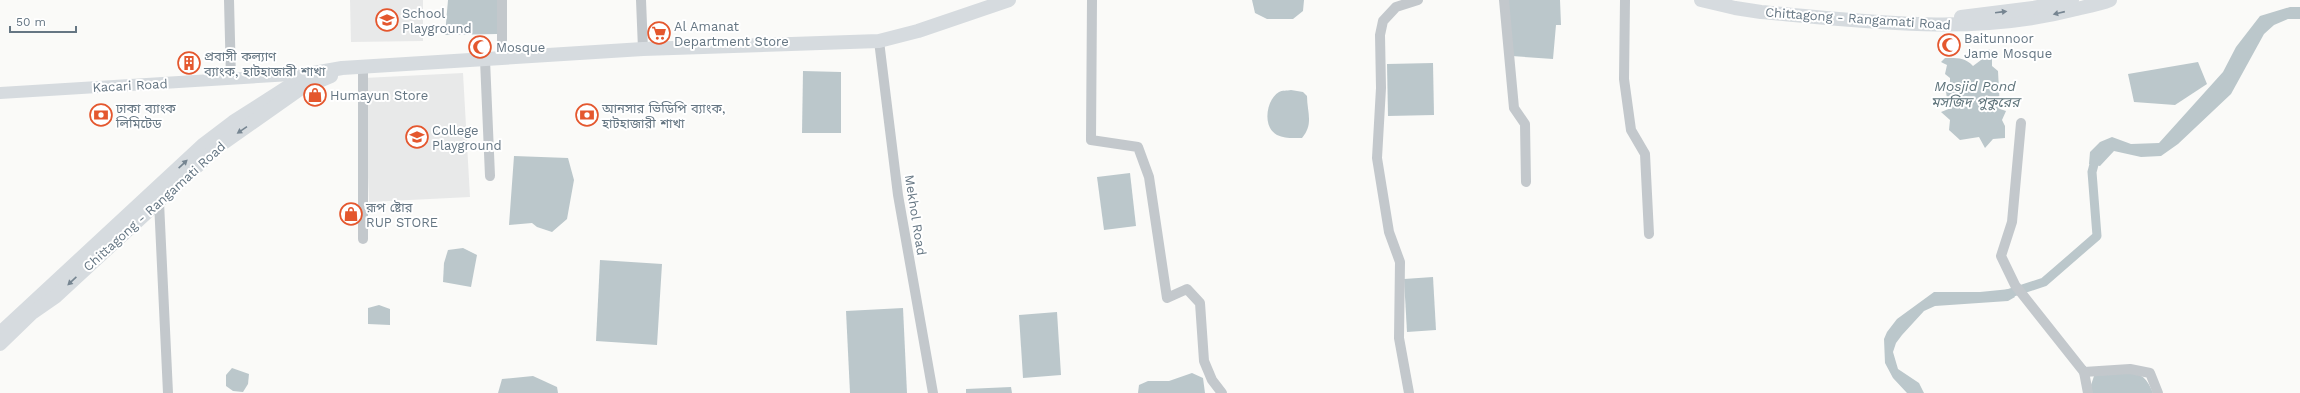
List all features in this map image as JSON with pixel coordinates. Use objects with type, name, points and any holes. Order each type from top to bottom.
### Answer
[{"type":"highway","name":"Chittagong - Rangamati Road","points":[[3,328],[204,144],[300,89],[311,78],[362,67],[502,59],[643,48],[879,41],[918,31],[1009,0]]},
{"type":"highway","name":"Chittagong - Rangamati Road","points":[[1701,0],[1761,12],[1920,23],[1982,25],[2020,21],[2108,0]]},
{"type":"highway","points":[[1920,23],[2033,8],[2072,0]]},
{"type":"highway","name":"Chittagong - Rangamati Road","points":[[0,344],[159,202],[218,146],[259,112]]},
{"type":"main road","name":"Kacari Road","points":[[0,93],[231,79],[311,78]]},
{"type":"street","points":[[230,0],[231,79]]},
{"type":"street","points":[[502,0],[502,59]]},
{"type":"street","points":[[641,0],[643,48]]},
{"type":"street","points":[[1092,0],[1091,140],[1138,147],[1149,177],[1167,298],[1186,289],[1200,303],[1204,361],[1212,380],[1222,393]]},
{"type":"street","points":[[1410,393],[1399,338],[1400,262],[1389,232],[1377,158],[1381,88],[1380,35],[1383,21],[1396,7],[1418,0]]},
{"type":"street","points":[[1504,0],[1514,108],[1525,124],[1526,182]]},
{"type":"street","points":[[1625,0],[1624,78],[1631,130],[1645,154],[1649,234]]},
{"type":"street","name":"Mekhol Road","points":[[879,41],[898,195],[933,393]]},
{"type":"street","points":[[485,60],[490,176]]},
{"type":"street","points":[[362,67],[363,239]]},
{"type":"street","points":[[2021,123],[2012,222],[2001,256],[2015,285],[2084,372],[2088,393]]},
{"type":"street","points":[[159,202],[168,393]]},
{"type":"street","points":[[2084,372],[2130,369],[2150,374],[2158,393]]},
{"type":"shaded area","name":"School Playground","points":[[350,0],[423,0],[423,41],[351,42]]},
{"type":"shaded area","name":"College Playground","points":[[463,73],[470,197],[369,202],[364,78]]},
{"type":"water","points":[[448,0],[497,0],[497,34],[445,35]]},
{"type":"water","points":[[1252,0],[1304,0],[1303,11],[1293,19],[1267,19],[1255,13]]},
{"type":"water","points":[[1508,0],[1560,0],[1561,25],[1556,25],[1553,59],[1512,56]]},
{"type":"water","points":[[2290,7],[2300,7],[2300,19],[2288,19],[2274,25],[2264,34],[2231,94],[2178,144],[2161,156],[2141,157],[2114,151],[2100,166],[2089,164],[2090,152],[2100,142],[2112,137],[2131,144],[2159,143],[2223,72],[2236,47],[2260,16]]},
{"type":"water","name":"Mosjid Pond মসজিদ পুকুরের","points":[[1989,49],[1992,53],[1992,66],[1998,71],[2000,109],[2006,111],[2002,120],[2005,126],[2005,138],[1993,139],[1985,148],[1979,137],[1960,140],[1949,130],[1950,120],[1941,112],[1951,108],[1952,103],[1947,99],[1946,91],[1950,86],[1950,78],[1945,74],[1947,65],[1941,62],[1945,58],[1957,58],[1967,61],[1973,66],[1981,60]]},
{"type":"water","points":[[2198,62],[2207,84],[2175,105],[2134,102],[2128,74]]},
{"type":"water","points":[[1433,63],[1434,115],[1388,116],[1387,64]]},
{"type":"water","points":[[803,71],[841,72],[841,133],[802,133]]},
{"type":"water","points":[[1291,90],[1303,92],[1307,96],[1309,123],[1306,133],[1302,138],[1286,138],[1277,135],[1269,126],[1268,114],[1271,101],[1280,91]]},
{"type":"water","points":[[514,156],[568,158],[574,180],[567,219],[552,232],[537,227],[532,223],[509,225]]},
{"type":"water","points":[[1130,173],[1136,226],[1104,230],[1097,177]]},
{"type":"water","points":[[463,248],[477,255],[471,287],[443,282],[444,263],[448,250]]},
{"type":"water","points":[[600,260],[662,264],[657,345],[596,341]]},
{"type":"water","points":[[1433,277],[1436,330],[1407,332],[1404,279]]},
{"type":"water","points":[[2010,289],[2015,297],[2008,301],[1935,306],[1924,311],[1902,335],[1896,343],[1893,352],[1898,369],[1919,383],[1924,393],[1907,393],[1893,378],[1885,363],[1884,339],[1887,332],[1897,319],[1934,292],[1980,292]]},
{"type":"water","points":[[379,305],[390,309],[390,325],[368,324],[368,308]]},
{"type":"water","points":[[903,308],[907,393],[850,393],[846,311]]},
{"type":"water","points":[[1057,312],[1061,375],[1023,378],[1019,315]]},
{"type":"water","points":[[232,368],[249,374],[248,384],[243,392],[233,391],[226,386],[226,375]]},
{"type":"water","points":[[1192,373],[1203,378],[1205,393],[1138,393],[1139,385],[1148,381],[1169,381]]},
{"type":"water","points":[[2110,373],[2137,374],[2145,379],[2153,393],[2092,393],[2091,385],[2094,376]]},
{"type":"water","points":[[533,376],[557,387],[558,393],[498,393],[502,379]]},
{"type":"water","points":[[1011,387],[1012,393],[966,393],[966,389]]},
{"type":"waterway","points":[[2001,296],[2044,282],[2097,236],[2092,172],[2097,153]]},
{"type":"place","name":"School Playground","points":[[387,20]]},
{"type":"place","name":"Al Amanat Department Store","points":[[659,33]]},
{"type":"place","name":"Baitunnoor Jame Mosque","points":[[1949,45]]},
{"type":"place","name":"Mosque","points":[[480,47]]},
{"type":"place","name":"প্রবাসী কল্যাণ ব্যাংক, হাটহাজারী শাখা","points":[[189,63]]},
{"type":"place","name":"Humayun Store","points":[[315,95]]},
{"type":"place","name":"ঢাকা ব্যাংক লিমিটেড","points":[[101,115]]},
{"type":"place","name":"আনসার ভিডিপি ব্যাংক, হাটহাজারী শাখা","points":[[587,115]]},
{"type":"place","name":"College Playground","points":[[417,137]]},
{"type":"place","name":"রূপ ষ্টোর RUP STORE","points":[[351,214]]}]
